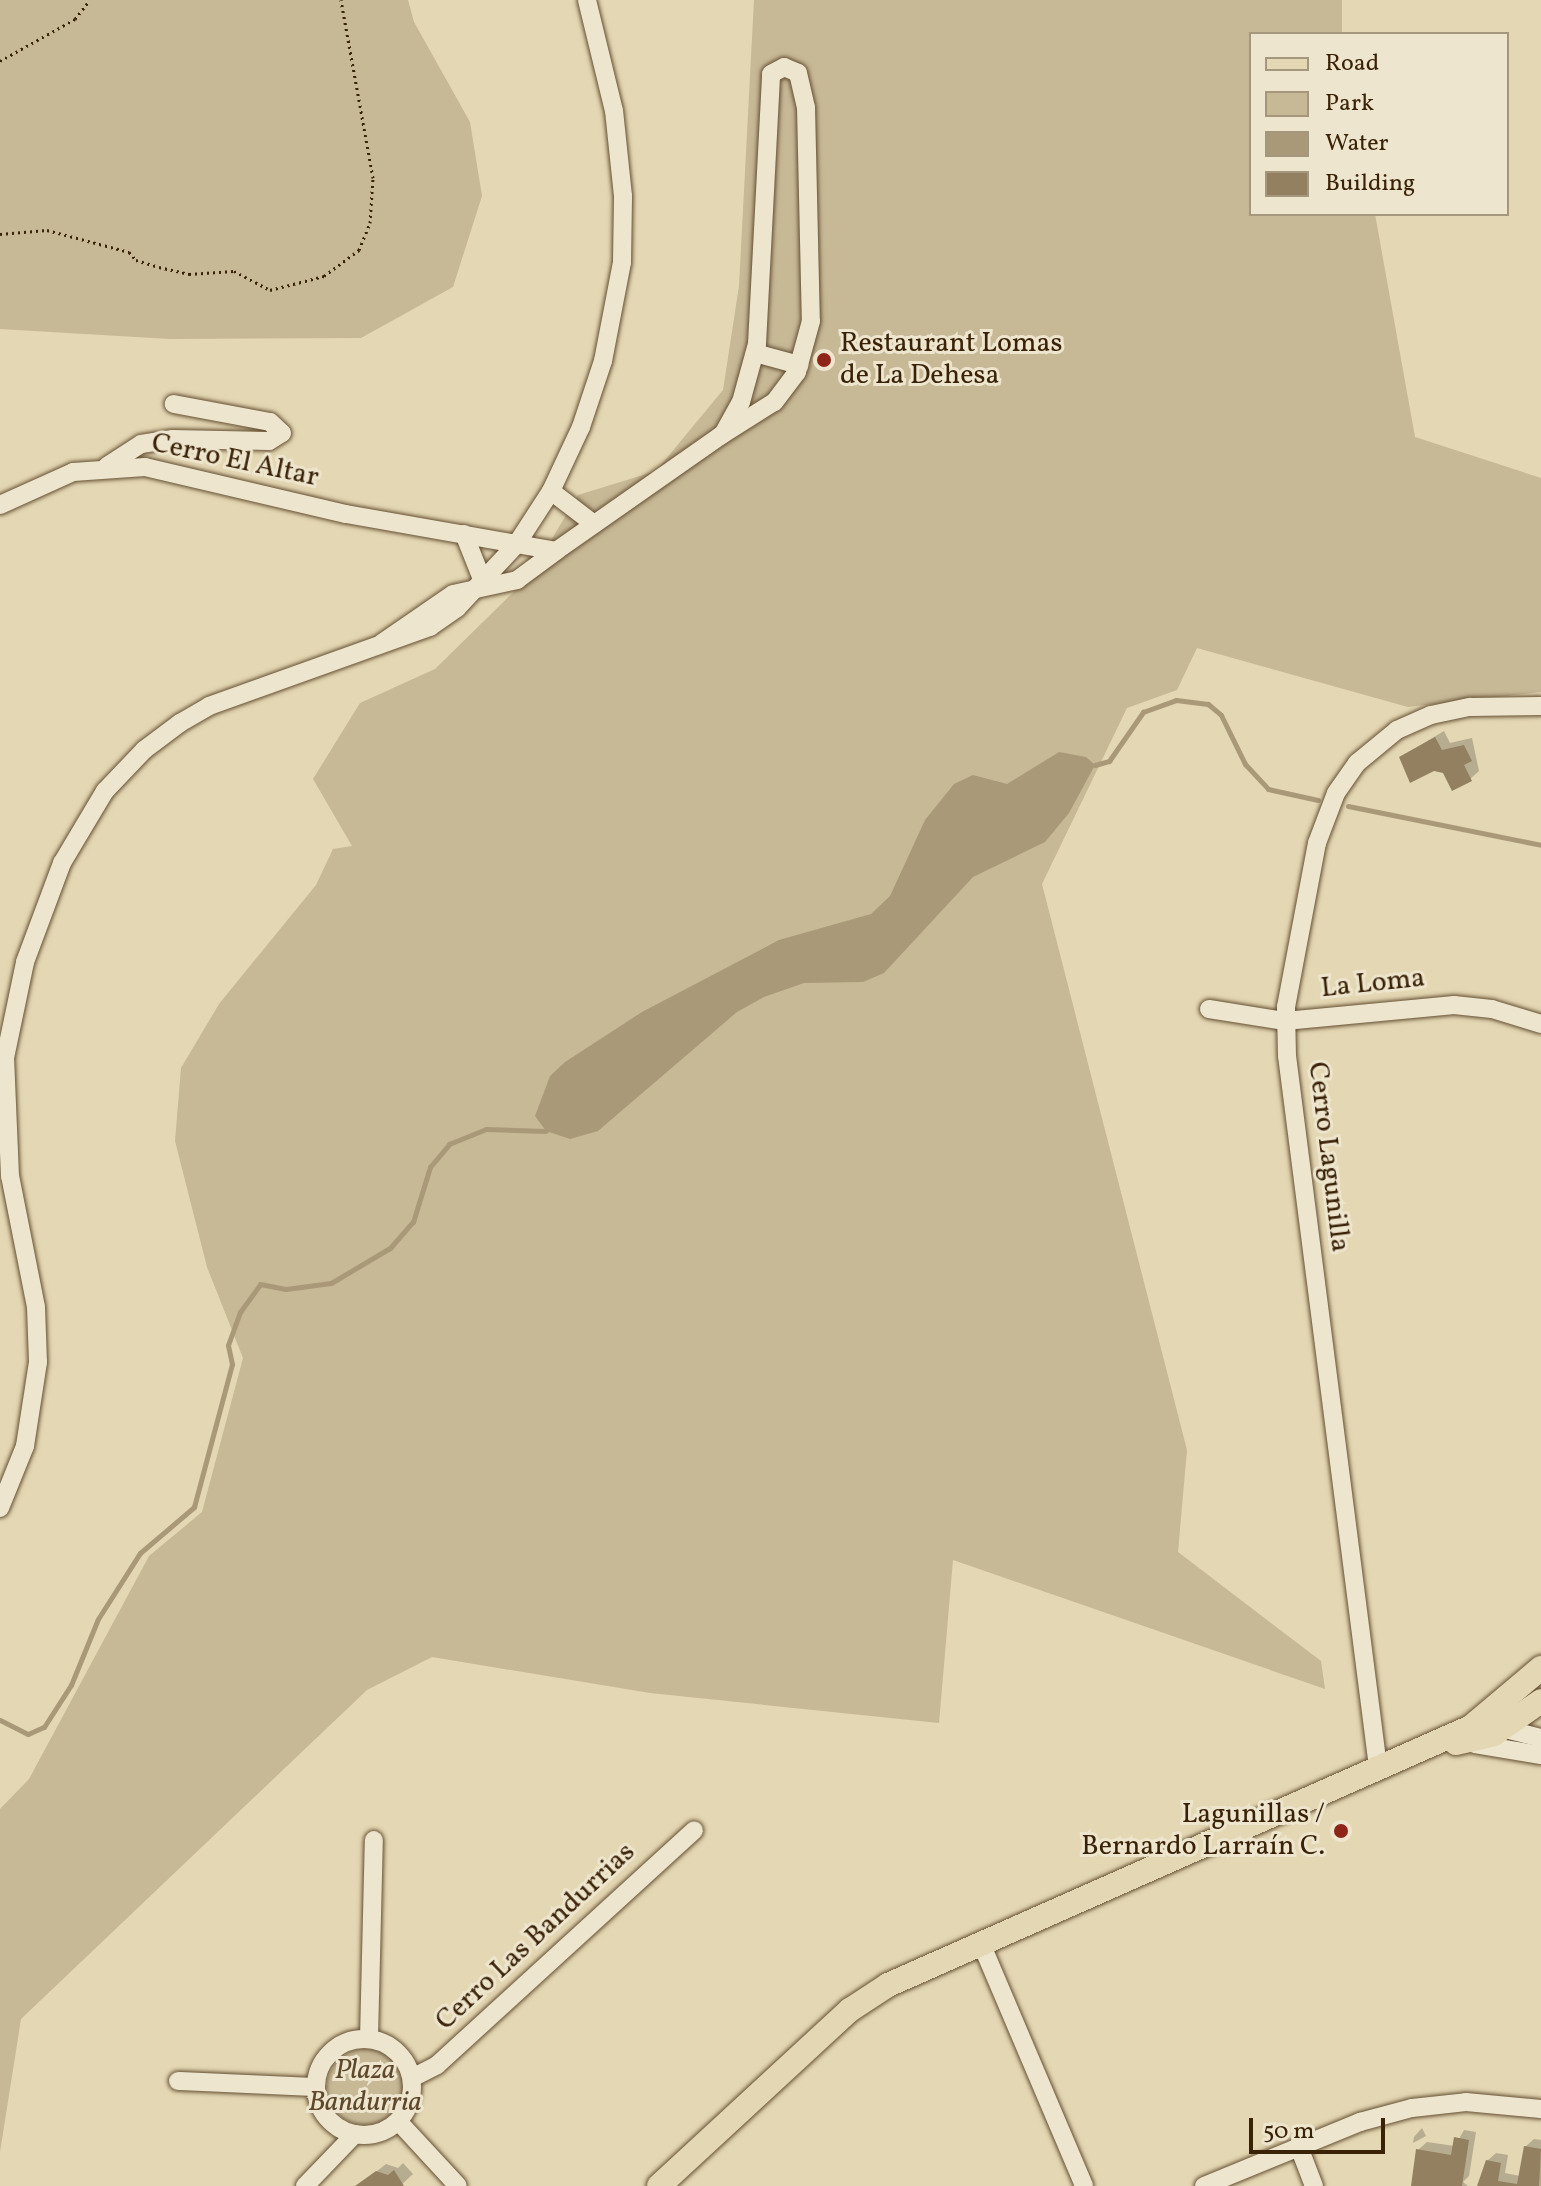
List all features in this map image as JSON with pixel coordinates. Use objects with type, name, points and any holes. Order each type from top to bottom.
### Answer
[{"type":"main road","points":[[1456,1738],[1541,1668]]},
{"type":"main road","points":[[659,2186],[865,1998],[981,1943],[1378,1767],[1456,1738],[1506,1728],[1541,1701]]},
{"type":"street","points":[[0,1508],[25,1446],[38,1362],[36,1307],[7,1145],[5,1058],[25,962],[62,863],[105,791],[180,723],[209,706],[430,627],[457,608],[516,545],[551,491],[581,427],[603,361],[622,262],[623,196],[614,111],[587,0]]},
{"type":"street","points":[[477,584],[517,580],[720,436],[774,402],[799,365],[811,321],[806,107],[798,73],[784,67],[771,74],[755,353],[741,402],[720,436]]},
{"type":"street","points":[[755,353],[799,365]]},
{"type":"street","points":[[107,466],[141,444],[173,439],[269,441],[282,433],[270,422],[174,404]]},
{"type":"street","name":"Cerro El Altar","points":[[0,505],[43,481],[107,466],[145,467],[299,504],[556,551]]},
{"type":"street","points":[[551,491],[594,524]]},
{"type":"street","points":[[464,534],[477,584]]},
{"type":"street","name":"Cerro Lagunilla","points":[[1378,1767],[1285,1021],[1317,843],[1332,801],[1357,763],[1397,730],[1431,715],[1470,707],[1541,706]]},
{"type":"street","name":"La Loma","points":[[1209,1009],[1285,1021],[1454,1005],[1492,1009],[1541,1024]]},
{"type":"street","points":[[1506,1728],[1541,1738]]},
{"type":"street","points":[[1456,1738],[1541,1755]]},
{"type":"street","name":"Cerro Las Bandurrias","points":[[412,2078],[437,2065],[694,1830]]},
{"type":"street","points":[[369,2038],[374,1840]]},
{"type":"street","points":[[981,1943],[1084,2186]]},
{"type":"street","points":[[369,2038],[397,2051],[412,2078],[409,2104],[398,2121],[382,2132],[355,2134],[327,2118],[316,2087],[319,2071],[338,2046],[369,2038]]},
{"type":"street","points":[[178,2081],[316,2087]]},
{"type":"street","points":[[1204,2186],[1360,2122],[1426,2106],[1493,2102],[1541,2109]]},
{"type":"street","points":[[398,2121],[458,2186]]},
{"type":"street","points":[[305,2186],[355,2134]]},
{"type":"street","points":[[1299,2147],[1314,2186]]},
{"type":"path","points":[[0,61],[75,19],[90,0]]},
{"type":"path","points":[[0,234],[47,230],[129,252],[136,260],[189,274],[234,271],[270,290],[324,276],[359,250],[370,223],[373,178],[341,0]]},
{"type":"green space","points":[[0,0],[408,0],[414,22],[470,122],[482,196],[453,287],[361,338],[170,339],[0,329]]},
{"type":"green space","points":[[754,0],[1342,0],[1342,32],[1249,32],[1249,216],[1375,216],[1415,437],[1541,478],[1541,692],[1408,707],[1197,648],[1177,690],[1127,708],[1042,884],[1187,1450],[1178,1552],[1321,1661],[1325,1689],[953,1560],[939,1723],[650,1693],[432,1657],[367,1690],[21,2019],[0,2152],[0,1809],[29,1779],[149,1556],[202,1512],[243,1358],[207,1267],[175,1141],[181,1068],[219,1004],[316,885],[333,849],[352,846],[313,779],[360,703],[435,669],[529,577],[578,495],[656,471],[723,390],[739,286]]},
{"type":"green space","name":"Plaza Bandurria","points":[[365,2049],[380,2052],[392,2060],[400,2072],[403,2087],[400,2102],[392,2114],[380,2122],[365,2125],[350,2122],[338,2114],[330,2102],[327,2087],[330,2072],[338,2060],[350,2052]]},
{"type":"water","points":[[1059,752],[1086,757],[1095,765],[1069,813],[1045,842],[973,877],[884,973],[863,982],[804,983],[764,997],[737,1012],[598,1131],[570,1139],[546,1131],[535,1116],[550,1076],[565,1062],[642,1012],[779,940],[871,914],[890,896],[925,820],[954,784],[973,775],[1007,784]]},
{"type":"building","points":[[1435,737],[1442,750],[1464,745],[1472,761],[1464,765],[1472,781],[1452,791],[1443,773],[1434,771],[1410,783],[1399,757]]},
{"type":"building","points":[[1454,2137],[1469,2140],[1462,2186],[1411,2186],[1416,2149],[1451,2155]]},
{"type":"building","points":[[1524,2146],[1541,2149],[1539,2186],[1477,2186],[1486,2160],[1501,2163],[1498,2181],[1517,2184]]},
{"type":"building","points":[[394,2170],[404,2186],[355,2186],[376,2171],[388,2175]]},
{"type":"waterway","points":[[1095,765],[1109,761],[1143,712],[1176,700],[1208,704],[1221,715],[1245,764],[1268,789],[1318,800]]},
{"type":"waterway","points":[[1348,806],[1541,845]]},
{"type":"waterway","points":[[0,1720],[28,1734],[44,1727],[71,1685],[98,1619],[140,1553],[194,1507],[232,1364],[228,1345],[240,1312],[260,1284],[286,1289],[331,1283],[390,1248],[413,1222],[430,1167],[449,1144],[486,1129],[546,1131]]},
{"type":"place","name":"Restaurant Lomas de La Dehesa","points":[[824,360]]},
{"type":"place","name":"Lagunillas / Bernardo Larraín C.","points":[[1341,1831]]}]
